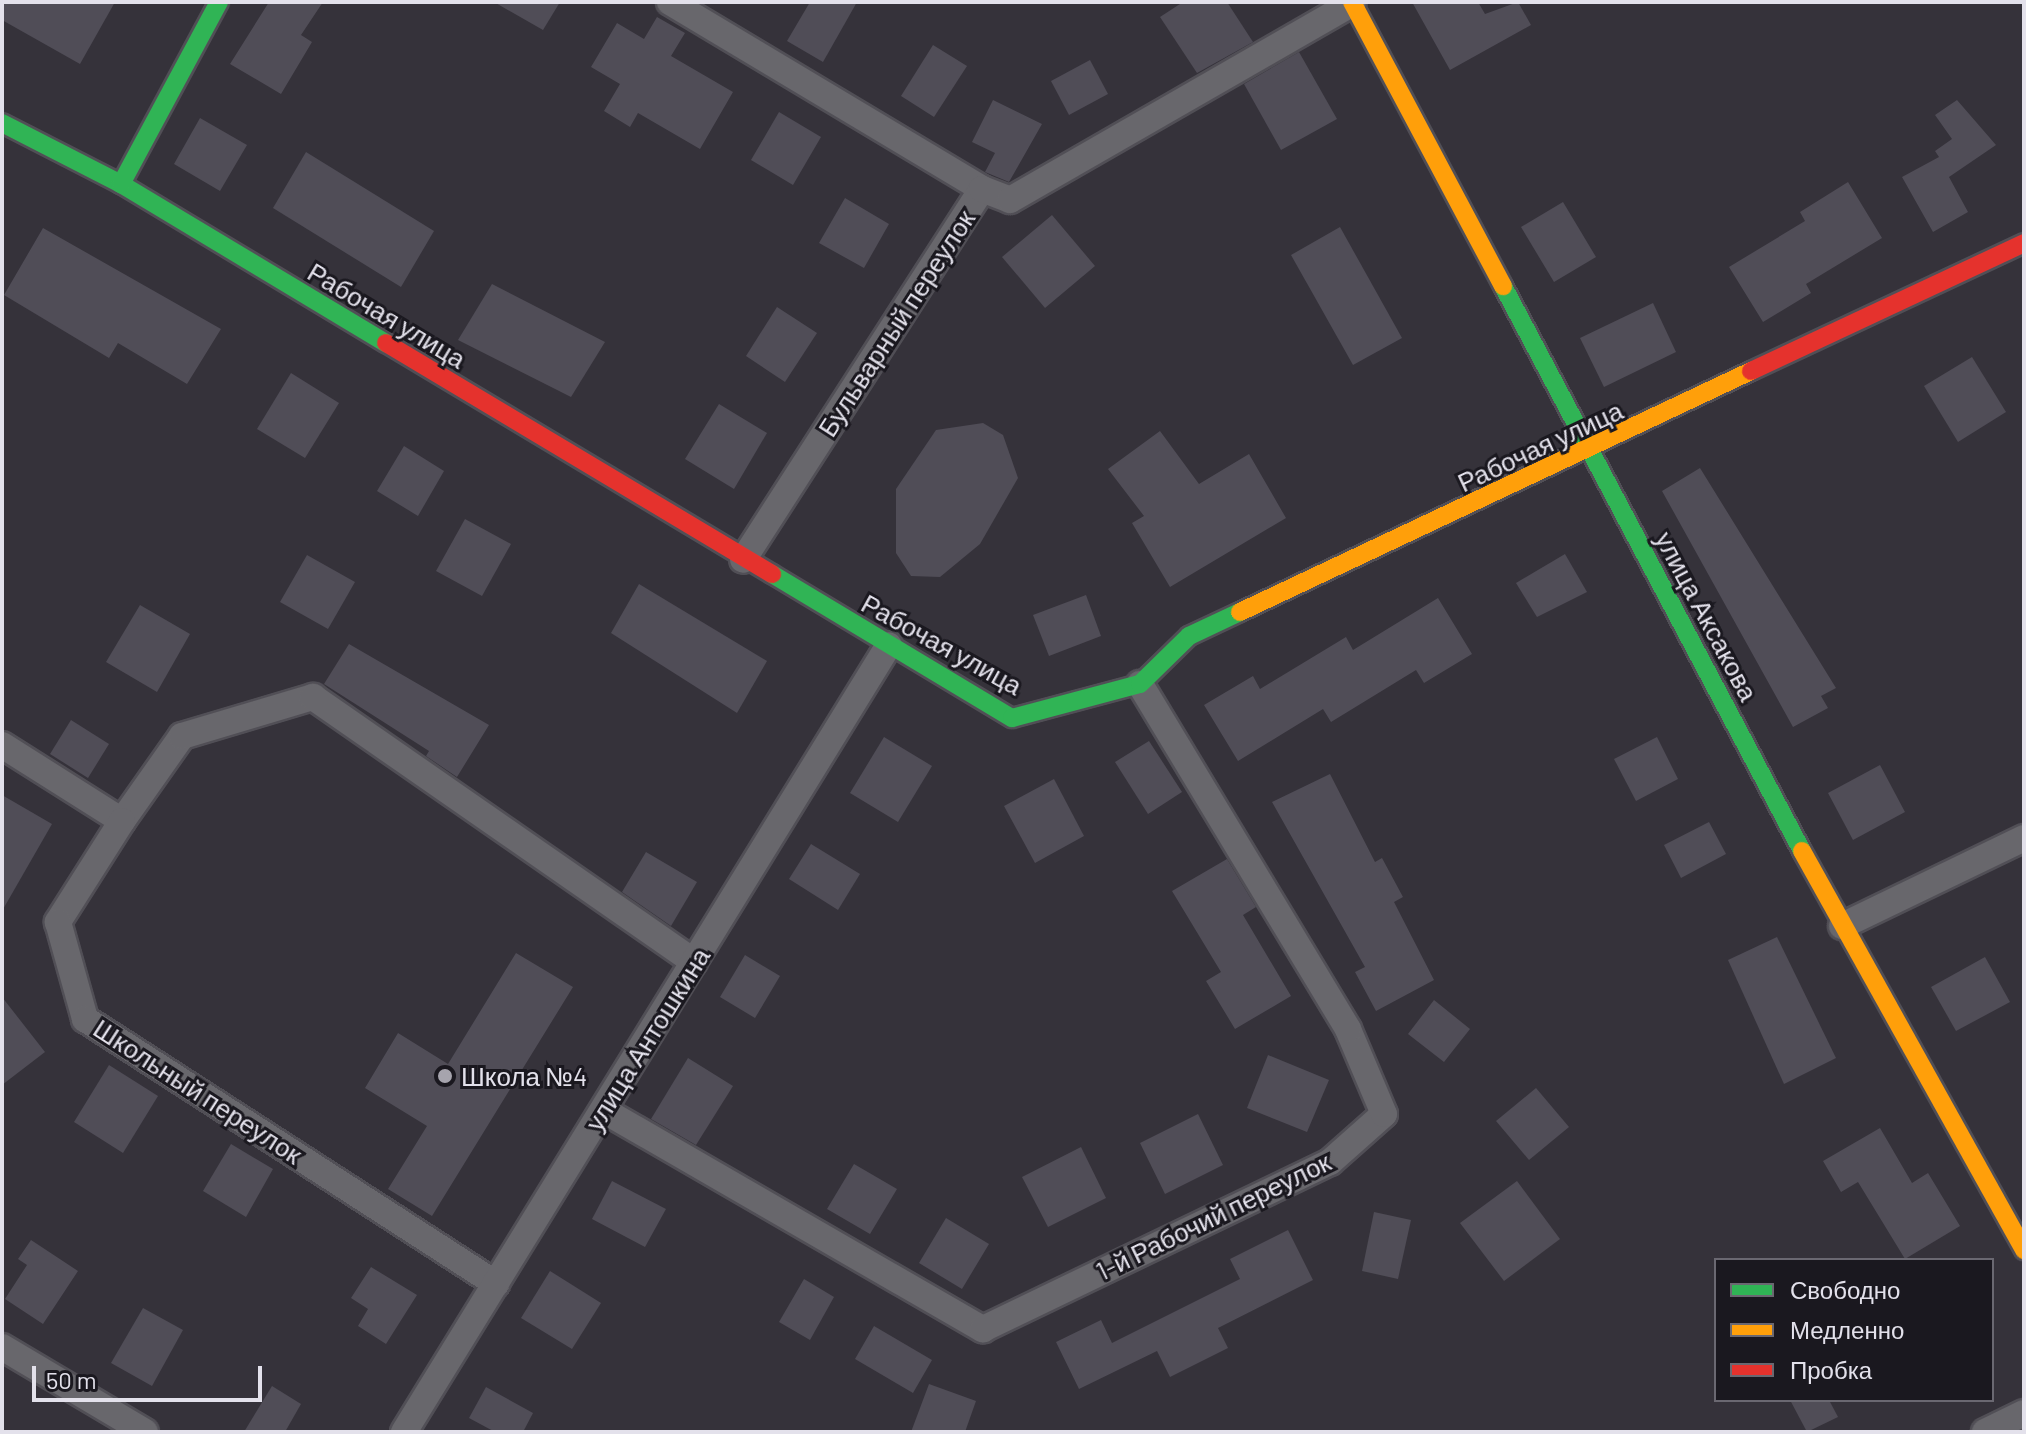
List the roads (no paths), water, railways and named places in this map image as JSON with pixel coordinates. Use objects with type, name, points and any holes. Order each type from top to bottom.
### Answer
[{"type":"street","points":[[121,184],[219,2]]},
{"type":"street","name":"Бульварный переулок","points":[[670,2],[982,189],[743,560]]},
{"type":"street","points":[[982,189],[1010,200],[1352,2]]},
{"type":"street","name":"улица Аксакова","points":[[1352,2],[1842,926],[2024,1250]]},
{"type":"street","name":"Рабочая улица","points":[[3,127],[121,184],[743,560],[1012,718],[1140,684],[1189,636],[1592,452],[2024,243]]},
{"type":"street","name":"улица Антошкина","points":[[404,1432],[889,645]]},
{"type":"street","name":"1-й Рабочий переулок","points":[[603,1110],[983,1329],[1330,1162],[1384,1114],[1348,1029],[1140,684]]},
{"type":"street","name":"Школьный переулок","points":[[496,1284],[85,1019],[58,922],[122,821],[182,736],[313,697],[694,962]]},
{"type":"street","points":[[2,745],[122,821]]},
{"type":"street","points":[[1842,926],[2024,838]]},
{"type":"street","points":[[2,1347],[145,1432]]},
{"type":"street","points":[[1985,1432],[2024,1413]]},
{"type":"place","name":"Школа №4","points":[[445,1076]]}]
